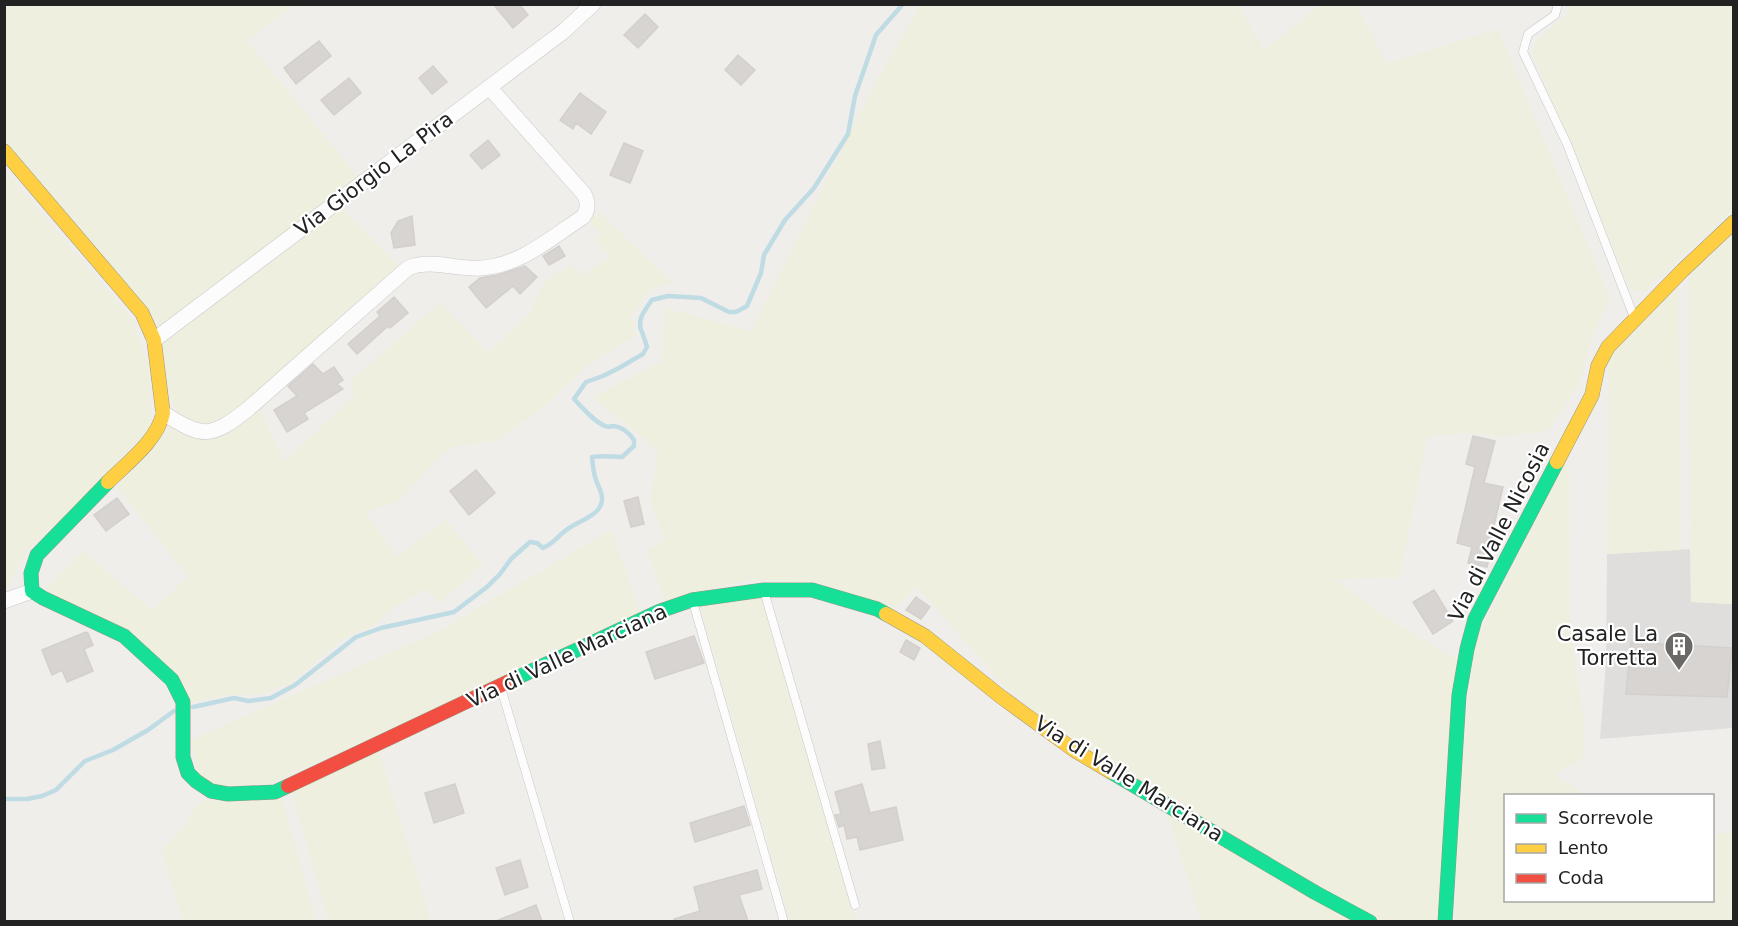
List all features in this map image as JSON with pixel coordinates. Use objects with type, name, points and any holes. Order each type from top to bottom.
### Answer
[{"type":"street","name":"Via Giorgio La Pira","points":[[154,340],[564,31],[593,4]]},
{"type":"street","points":[[163,413],[189,429],[200,432],[211,432],[221,428],[248,409],[408,268],[416,264],[441,264],[464,269],[484,268],[514,261],[583,217],[587,209],[584,194],[489,87]]},
{"type":"street","points":[[4,151],[142,313],[154,340],[163,413],[155,434],[38,555],[30,568],[33,591],[4,601]]},
{"type":"street","name":"Via di Valle Nicosia","points":[[1445,921],[1459,695],[1475,619],[1592,395],[1598,366],[1608,347],[1734,222]]},
{"type":"street","name":"Via di Valle Marciana","points":[[33,591],[43,598],[124,636],[153,661],[172,680],[183,702],[183,757],[188,773],[196,782],[211,790],[228,794],[252,794],[275,792],[660,611],[692,600],[764,590],[812,590],[876,609],[925,636],[1000,696],[1074,750],[1316,893],[1370,921]]},
{"type":"lane","points":[[1558,4],[1555,15],[1528,34],[1523,52],[1567,144],[1635,320]]},
{"type":"lane","points":[[764,590],[855,905]]},
{"type":"lane","points":[[692,600],[784,921]]},
{"type":"lane","points":[[501,686],[570,921]]},
{"type":"shaded area","points":[[1690,549],[1691,602],[1733,604],[1733,728],[1600,739],[1606,662],[1607,554]]},
{"type":"green space","points":[[4,5],[293,5],[247,41],[358,177],[161,328],[5,143]]},
{"type":"green space","points":[[920,5],[1238,5],[1264,50],[1320,5],[1356,5],[1387,63],[1498,29],[1610,299],[1594,333],[1579,384],[1548,431],[1502,437],[1470,433],[1427,437],[1400,578],[1334,579],[1394,622],[1458,660],[1439,921],[1382,921],[1264,855],[1097,756],[1006,689],[917,586],[896,608],[815,582],[751,580],[683,595],[665,602],[647,550],[665,540],[650,502],[658,450],[593,397],[662,361],[665,308],[751,331],[871,91]]},
{"type":"green space","points":[[1568,5],[1733,5],[1733,210],[1644,292],[1630,290],[1532,53],[1536,40],[1569,14]]},
{"type":"green space","points":[[4,169],[132,320],[149,366],[150,429],[104,478],[25,553],[6,591],[5,591]]},
{"type":"green space","points":[[339,205],[399,266],[238,410],[216,425],[194,424],[178,414],[169,393],[161,345]]},
{"type":"green space","points":[[600,213],[673,283],[649,290],[631,316],[637,335],[589,364],[544,407],[495,441],[453,447],[435,461],[398,502],[365,512],[397,557],[446,520],[483,565],[439,603],[425,589],[389,611],[375,625],[341,640],[292,682],[264,694],[231,695],[191,703],[164,662],[45,589],[83,551],[152,610],[188,577],[117,487],[171,425],[199,437],[257,405],[285,461],[355,395],[349,382],[440,303],[488,352],[529,314],[545,281],[572,265],[581,276],[610,256],[593,240],[601,235],[588,219]]},
{"type":"green space","points":[[1733,230],[1733,604],[1691,602],[1688,274]]},
{"type":"green space","points":[[1678,283],[1681,550],[1607,554],[1609,362],[1617,347]]},
{"type":"green space","points":[[1569,456],[1570,631],[1584,721],[1583,759],[1554,774],[1584,794],[1504,794],[1504,902],[1714,902],[1714,834],[1733,832],[1733,921],[1455,922],[1458,800],[1475,641]]},
{"type":"green space","points":[[611,530],[641,613],[270,784],[215,786],[198,775],[190,740],[437,632]]},
{"type":"green space","points":[[761,595],[856,921],[790,921],[700,606]]},
{"type":"green space","points":[[379,751],[431,921],[328,921],[292,792]]},
{"type":"green space","points":[[282,797],[316,921],[183,921],[161,849],[187,823],[196,805],[204,800],[227,802]]},
{"type":"green space","points":[[1167,813],[1354,921],[1201,921]]},
{"type":"building","points":[[493,4],[519,4],[528,15],[513,28]]},
{"type":"building","points":[[645,14],[658,27],[638,48],[624,35]]},
{"type":"building","points":[[319,41],[331,56],[296,84],[284,68]]},
{"type":"building","points":[[738,55],[755,70],[741,85],[725,70]]},
{"type":"building","points":[[433,66],[447,82],[432,94],[419,78]]},
{"type":"building","points":[[349,78],[361,93],[334,115],[321,100]]},
{"type":"building","points":[[580,93],[606,112],[591,134],[576,123],[573,129],[560,120]]},
{"type":"building","points":[[488,140],[500,155],[482,169],[470,155]]},
{"type":"building","points":[[624,143],[643,151],[630,183],[610,175]]},
{"type":"building","points":[[412,216],[415,245],[394,248],[391,233],[398,221]]},
{"type":"building","points":[[559,246],[565,256],[549,265],[543,256]]},
{"type":"building","points":[[525,266],[537,277],[520,294],[513,286],[486,308],[469,287],[480,278]]},
{"type":"building","points":[[394,297],[408,313],[390,328],[388,326],[357,354],[348,344],[380,316],[377,312]]},
{"type":"building","points":[[313,364],[323,374],[334,367],[343,380],[337,384],[343,389],[304,413],[308,419],[287,432],[274,410],[297,396],[288,386]]},
{"type":"building","points":[[1473,436],[1495,441],[1484,483],[1503,487],[1487,567],[1468,563],[1472,547],[1457,543],[1475,467],[1466,464]]},
{"type":"building","points":[[476,470],[495,493],[469,515],[450,491]]},
{"type":"building","points":[[638,497],[644,524],[631,527],[624,501]]},
{"type":"building","points":[[117,498],[129,514],[106,531],[94,515]]},
{"type":"building","points":[[1434,590],[1453,621],[1433,634],[1413,602]]},
{"type":"building","points":[[916,597],[930,607],[921,619],[906,610]]},
{"type":"building","points":[[86,632],[93,645],[84,649],[93,671],[67,682],[62,670],[52,675],[42,650]]},
{"type":"building","points":[[694,636],[704,663],[655,679],[646,652]]},
{"type":"building","points":[[906,640],[920,648],[914,660],[900,652]]},
{"type":"building","name":"Casale La Torretta","points":[[1631,642],[1732,648],[1727,697],[1626,694]]},
{"type":"building","points":[[880,741],[885,768],[872,770],[868,744]]},
{"type":"building","points":[[455,784],[464,813],[434,823],[425,793]]},
{"type":"building","points":[[862,784],[870,813],[896,807],[903,840],[860,850],[857,837],[847,839],[844,825],[839,827],[835,815],[841,814],[835,792]]},
{"type":"building","points":[[744,806],[750,825],[695,842],[690,823]]},
{"type":"building","points":[[520,860],[528,887],[505,895],[496,868]]},
{"type":"building","points":[[757,870],[762,889],[739,895],[748,921],[674,921],[674,919],[700,911],[694,887]]},
{"type":"building","points":[[536,905],[542,921],[496,921]]},
{"type":"waterway","points":[[193,707],[234,698],[248,701],[271,698],[295,685],[356,637],[381,628],[454,612],[487,587],[511,559],[530,542],[537,543],[543,548],[570,527],[594,514],[601,504],[602,496],[594,474],[592,457],[622,457],[634,446],[634,440],[620,428],[607,427],[596,421],[574,399],[586,382],[603,376],[643,354],[647,347],[640,323],[644,311],[652,300],[668,296],[701,298],[729,312],[736,312],[747,306],[761,273],[764,255],[785,220],[814,188],[848,134],[855,96],[876,35],[903,4]]},
{"type":"waterway","points":[[4,799],[27,799],[56,790],[85,761],[113,750],[148,730],[174,711]]},
{"type":"traffic: fast","points":[[1445,922],[1459,695],[1467,649],[1475,619],[1557,462]]},
{"type":"traffic: fast","points":[[108,482],[37,555],[31,573],[32,591],[124,636],[172,680],[183,702],[183,757],[188,773],[196,781],[211,791],[228,794],[275,792],[288,786]]},
{"type":"traffic: fast","points":[[510,681],[660,611],[692,600],[764,590],[812,590],[877,609],[886,614]]},
{"type":"traffic: fast","points":[[1111,772],[1316,893],[1370,922]]},
{"type":"traffic: slow","points":[[4,151],[142,313],[154,340],[163,413],[160,423],[141,450],[108,482]]},
{"type":"traffic: slow","points":[[1557,462],[1592,395],[1598,366],[1608,347],[1683,270],[1734,222]]},
{"type":"traffic: slow","points":[[886,614],[925,636],[1000,696],[1074,750],[1111,772]]},
{"type":"traffic: jam","points":[[288,786],[510,681]]},
{"type":"place","name":"Casale La Torretta","points":[[1679,672]]}]
